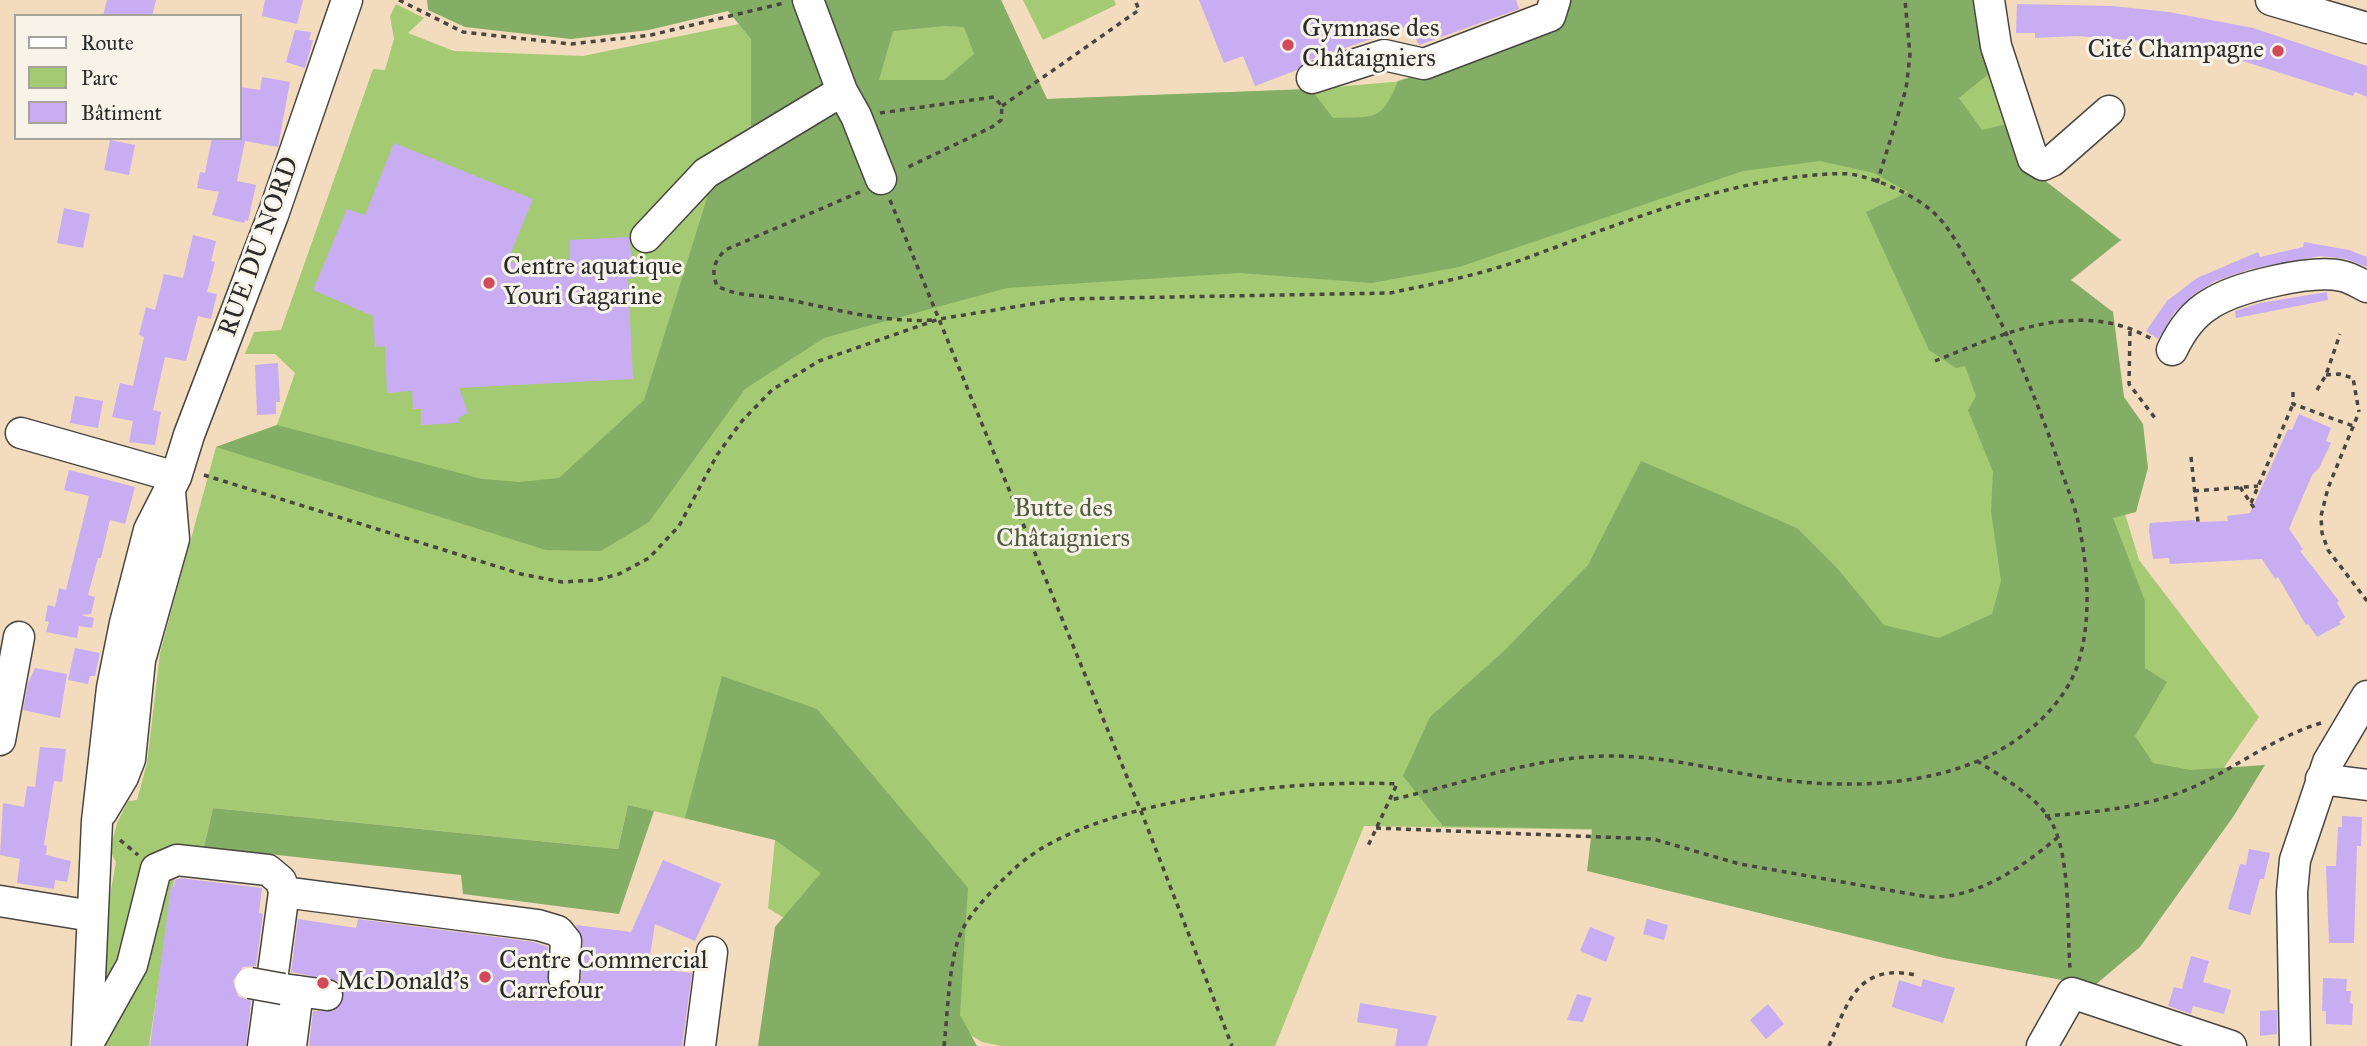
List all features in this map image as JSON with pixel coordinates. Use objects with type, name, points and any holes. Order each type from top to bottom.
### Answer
[{"type":"street","name":"RUE DU NORD","points":[[97,821],[123,777],[130,759],[140,660],[174,539],[173,484],[274,215],[347,0]]},
{"type":"street","points":[[1312,78],[1384,55],[1424,64],[1550,16],[1555,0]]},
{"type":"street","points":[[1989,0],[1996,46],[2033,159],[2043,165],[2052,161],[2109,111]]},
{"type":"street","points":[[2271,0],[2367,28]]},
{"type":"street","points":[[798,1],[849,104],[881,179]]},
{"type":"street","points":[[646,237],[706,173],[772,136],[849,104]]},
{"type":"street","points":[[2172,350],[2181,332],[2208,304],[2240,290],[2324,274],[2344,276],[2367,288]]},
{"type":"street","points":[[21,433],[173,484]]},
{"type":"street","points":[[0,740],[19,637]]},
{"type":"street","points":[[2296,1045],[2292,892],[2295,860],[2321,779],[2361,705]]},
{"type":"street","points":[[2321,779],[2367,785]]},
{"type":"street","points":[[87,1046],[92,916],[97,875],[97,821]]},
{"type":"street","points":[[87,1046],[132,965],[156,869],[177,860],[268,870],[281,881],[284,892],[263,1046]]},
{"type":"street","points":[[284,892],[538,925],[558,932],[566,941],[565,972]]},
{"type":"street","points":[[0,901],[92,916]]},
{"type":"street","points":[[700,1046],[712,951]]},
{"type":"street","points":[[240,982],[303,992],[291,1046]]},
{"type":"street","points":[[2042,1046],[2072,993],[2231,1046]]},
{"type":"path","points":[[399,0],[463,33],[571,44],[651,34],[798,1]]},
{"type":"path","points":[[1002,106],[1139,10],[1135,0]]},
{"type":"path","points":[[1877,183],[1906,89],[1910,55],[1905,0]]},
{"type":"path","points":[[849,104],[994,97],[1002,106],[1001,120],[992,127],[881,179],[867,189],[724,250],[715,261],[713,275],[717,286],[729,292],[784,299],[845,313],[904,322],[939,320],[1063,299],[1390,293],[1520,261],[1551,247],[1741,187],[1835,174],[1859,175],[1921,201],[1940,219],[2007,332],[2040,409],[2078,520],[2087,582],[2085,633],[2077,667],[2063,695],[2036,725],[1995,753],[1977,761],[1945,772],[1907,779],[1839,783],[1745,774],[1691,762],[1605,756],[1538,763],[1390,800]]},
{"type":"path","points":[[881,179],[1142,811],[1232,1046]]},
{"type":"path","points":[[1934,360],[2007,332],[2068,320],[2095,319],[2130,330],[2172,350]]},
{"type":"path","points":[[187,441],[210,459],[204,475],[283,502],[521,574],[562,582],[596,580],[619,574],[649,558],[680,526],[717,455],[742,421],[772,390],[819,361],[939,320]]},
{"type":"path","points":[[2130,330],[2129,384],[2155,418]]},
{"type":"path","points":[[2317,390],[2326,375],[2340,334]]},
{"type":"path","points":[[2326,375],[2339,374],[2353,378],[2358,414],[2328,488],[2321,516],[2322,533],[2328,550],[2367,601]]},
{"type":"path","points":[[2251,503],[2293,404],[2293,392]]},
{"type":"path","points":[[2293,404],[2353,426]]},
{"type":"path","points":[[2191,457],[2197,522]]},
{"type":"path","points":[[2194,491],[2258,486]]},
{"type":"path","points":[[2240,487],[2256,511]]},
{"type":"path","points":[[2045,816],[2159,801],[2202,783],[2271,744],[2361,705]]},
{"type":"path","points":[[1977,761],[2028,797],[2045,816],[2057,838],[2065,887],[2072,993]]},
{"type":"path","points":[[944,1046],[958,940],[974,910],[1013,868],[1040,849],[1076,832],[1142,811],[1224,793],[1350,781],[1397,784],[1368,846]]},
{"type":"path","points":[[97,821],[156,869]]},
{"type":"path","points":[[1376,828],[1653,839],[1740,864],[1928,897],[1950,898],[2004,876],[2057,838]]},
{"type":"path","points":[[1829,1046],[1849,999],[1869,977],[1898,971],[1916,975]]},
{"type":"green space","points":[[427,0],[1001,0],[1047,99],[1311,89],[1333,118],[1375,115],[1387,104],[1398,81],[1555,31],[1566,0],[1975,0],[1991,72],[1959,98],[1982,130],[2007,124],[2043,179],[2121,240],[2071,280],[2113,312],[2124,397],[2143,424],[2148,468],[2136,512],[2113,518],[2145,601],[2145,668],[2167,682],[2135,736],[2153,763],[2190,770],[2265,765],[2233,817],[2140,947],[2094,986],[1944,958],[1587,871],[1592,829],[1443,826],[1403,776],[1430,717],[1504,651],[1588,565],[1641,461],[1797,528],[1837,568],[1884,625],[1939,638],[1992,614],[2001,581],[1991,511],[1993,472],[1968,410],[1976,396],[1965,366],[1956,368],[1929,350],[1866,212],[1908,192],[1874,173],[1820,161],[1743,171],[1459,267],[1372,283],[1239,273],[1007,288],[824,338],[745,389],[649,522],[601,551],[546,550],[216,447],[277,425],[482,479],[519,482],[559,478],[644,400],[712,182],[759,130],[751,125],[751,39],[728,11],[649,30],[571,39],[465,27],[428,10]],"holes":[[[964,27],[974,54],[944,80],[879,80],[893,31]]]},
{"type":"green space","name":"Butte des Châtaigniers","points":[[823,0],[1001,0],[1047,99],[1311,89],[1979,32],[2139,560],[2259,717],[2091,959],[1671,831],[1364,826],[1275,1046],[1001,1046],[982,1042],[768,908],[775,840],[628,805],[618,849],[213,808],[204,847],[162,850],[142,875],[135,898],[132,935],[126,956],[102,999],[105,924],[116,862],[110,851],[117,823],[128,801],[137,800],[147,763],[160,653],[216,447],[277,425],[295,373],[275,354],[245,354],[254,332],[281,330],[373,69],[385,70],[394,39],[390,16],[396,4],[424,18],[408,33],[454,51],[583,56],[739,24]]},
{"type":"green space","points":[[1023,0],[1114,0],[1116,5],[1043,40]]},
{"type":"green space","points":[[722,676],[817,709],[968,888],[960,1015],[977,1046],[758,1046],[775,927],[821,873],[775,840],[685,818]]},
{"type":"green space","points":[[628,805],[654,811],[619,914],[463,894],[461,875],[204,847],[213,808],[618,849]]},
{"type":"green space","points":[[176,867],[149,1046],[103,1046],[155,888]]},
{"type":"building","points":[[107,0],[156,0],[152,14],[104,14]]},
{"type":"building","points":[[265,0],[303,0],[297,24],[262,16]]},
{"type":"building","name":"Gymnase des Châtaigniers","points":[[1199,0],[1516,0],[1519,9],[1419,45],[1409,26],[1307,61],[1297,70],[1255,86],[1243,56],[1224,63]]},
{"type":"building","name":"Cité Champagne","points":[[2017,4],[2112,6],[2169,12],[2253,28],[2367,66],[2367,97],[2355,92],[2353,96],[2243,61],[2245,55],[2211,48],[2210,53],[2144,41],[2077,36],[2035,38],[2035,33],[2016,33]]},
{"type":"building","points":[[295,30],[311,32],[309,40],[313,40],[305,68],[286,62]]},
{"type":"building","points":[[262,77],[290,82],[278,147],[245,141],[237,181],[256,185],[248,221],[245,220],[244,223],[212,215],[219,192],[197,188],[200,172],[205,173],[212,140],[242,140],[242,87],[260,90]]},
{"type":"building","points":[[110,140],[135,145],[129,175],[104,170]]},
{"type":"building","points":[[394,143],[533,199],[507,262],[549,263],[570,259],[570,240],[629,237],[634,278],[628,279],[633,379],[459,388],[468,413],[458,418],[459,423],[421,425],[421,409],[413,409],[412,391],[387,393],[385,346],[375,347],[373,316],[313,290],[347,209],[365,215]]},
{"type":"building","points":[[64,208],[90,214],[83,248],[57,243]]},
{"type":"building","points":[[193,235],[216,241],[211,261],[215,262],[207,292],[217,294],[211,319],[198,316],[186,361],[165,357],[153,410],[161,412],[155,445],[129,442],[133,421],[112,417],[120,383],[133,386],[144,337],[139,335],[146,307],[155,310],[164,274],[183,278]]},
{"type":"building","points":[[2304,242],[2349,250],[2367,257],[2367,267],[2346,259],[2320,256],[2251,269],[2215,281],[2194,294],[2174,313],[2158,339],[2146,331],[2167,301],[2197,278],[2258,252],[2260,257],[2303,247]]},
{"type":"building","points":[[2327,292],[2328,300],[2236,318],[2235,311],[2260,303]]},
{"type":"building","points":[[278,363],[280,402],[276,402],[276,414],[257,415],[255,365]]},
{"type":"building","points":[[75,396],[103,401],[98,428],[70,423]]},
{"type":"building","points":[[2299,414],[2331,428],[2326,441],[2331,443],[2319,468],[2312,475],[2289,529],[2303,549],[2300,551],[2339,601],[2337,603],[2345,617],[2339,622],[2341,624],[2317,637],[2308,624],[2306,625],[2278,577],[2275,579],[2262,559],[2170,564],[2169,558],[2153,559],[2149,531],[2150,523],[2228,521],[2227,516],[2250,513],[2288,429],[2292,430]]},
{"type":"building","points":[[69,470],[135,487],[125,524],[110,520],[88,595],[95,597],[91,614],[81,615],[94,618],[92,628],[79,626],[77,638],[46,632],[49,622],[45,621],[48,605],[55,607],[59,588],[66,590],[89,496],[64,490]]},
{"type":"building","points":[[75,648],[100,653],[95,676],[90,676],[88,684],[68,680]]},
{"type":"building","points":[[35,668],[67,674],[60,718],[23,710],[28,683]]},
{"type":"building","points":[[40,747],[66,749],[62,782],[54,781],[44,845],[47,846],[46,855],[71,861],[67,882],[55,880],[54,889],[17,883],[20,859],[0,855],[3,803],[24,807],[27,786],[35,787]]},
{"type":"building","points":[[2342,816],[2362,817],[2361,846],[2357,846],[2354,943],[2329,943],[2326,866],[2336,866],[2338,827],[2342,827]]},
{"type":"building","points":[[2249,849],[2270,853],[2264,879],[2260,879],[2250,915],[2228,909],[2240,864],[2246,865]]},
{"type":"building","name":"Centre Commercial Carrefour","points":[[663,860],[721,884],[695,941],[655,924],[648,968],[692,973],[682,1046],[309,1046],[313,1011],[334,1011],[344,997],[337,981],[291,972],[298,919],[356,928],[358,919],[534,942],[548,947],[548,985],[554,992],[564,995],[578,988],[581,979],[583,942],[576,925],[631,932]]},
{"type":"building","points":[[180,878],[262,888],[259,913],[263,914],[256,966],[243,967],[233,981],[238,996],[251,1001],[246,1046],[150,1046],[171,886],[174,887],[175,880]]},
{"type":"building","points":[[1647,919],[1668,925],[1664,940],[1643,934]]},
{"type":"building","points":[[1590,927],[1615,937],[1606,962],[1580,951]]},
{"type":"building","points":[[2191,956],[2209,961],[2203,982],[2231,990],[2224,1014],[2193,1006],[2191,1014],[2168,1006],[2174,987],[2182,989]]},
{"type":"building","points":[[2323,978],[2347,979],[2346,991],[2351,991],[2350,1003],[2353,1004],[2352,1025],[2326,1024],[2326,1011],[2322,1011]]},
{"type":"building","points":[[1923,979],[1955,988],[1943,1023],[1892,1007],[1899,980],[1921,987]]},
{"type":"building","points":[[1577,994],[1592,998],[1583,1022],[1567,1020]]},
{"type":"building","points":[[1360,1003],[1437,1016],[1427,1046],[1395,1046],[1398,1029],[1357,1022]]},
{"type":"building","points":[[1768,1004],[1784,1024],[1766,1039],[1750,1020]]},
{"type":"building","points":[[2277,1010],[2277,1034],[2260,1036],[2260,1011]]},
{"type":"place","name":"Gymnase des Châtaigniers","points":[[1288,45]]},
{"type":"place","name":"Cité Champagne","points":[[2278,51]]},
{"type":"place","name":"Centre aquatique Youri Gagarine","points":[[489,283]]},
{"type":"place","name":"Centre Commercial Carrefour","points":[[485,977]]},
{"type":"place","name":"McDonald's","points":[[323,983]]}]
